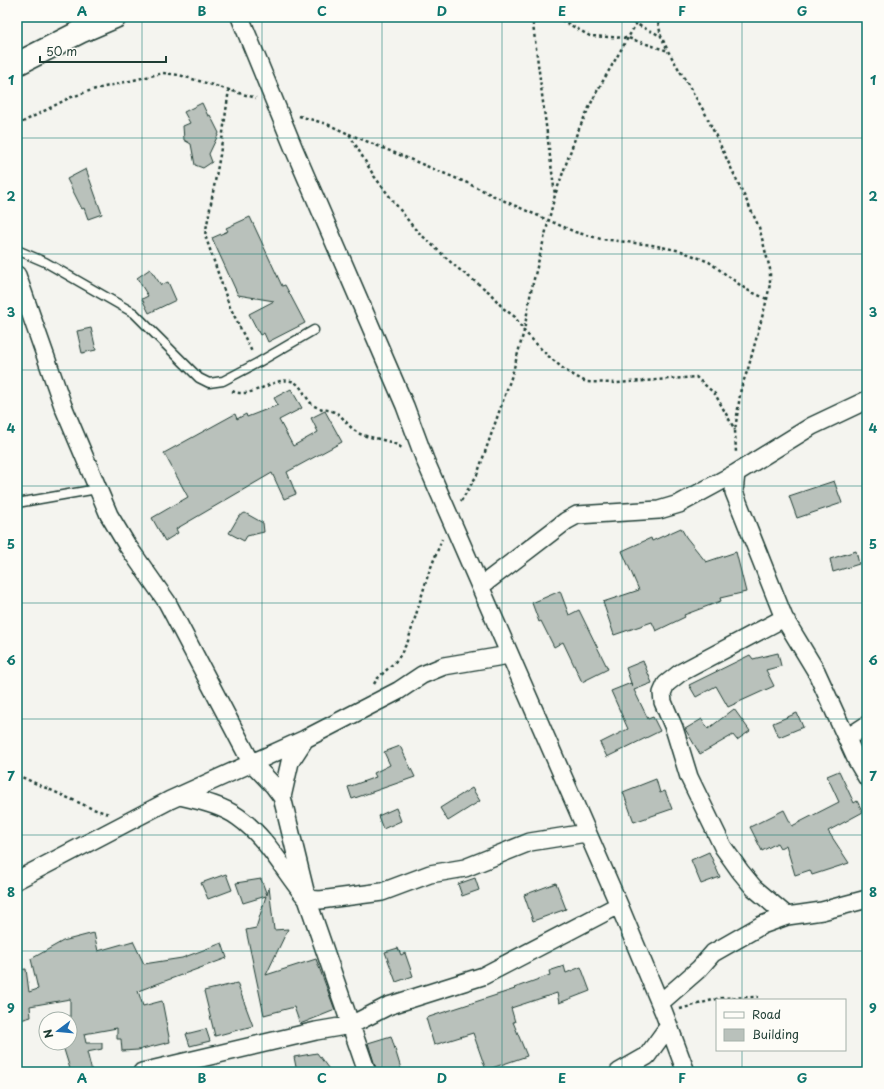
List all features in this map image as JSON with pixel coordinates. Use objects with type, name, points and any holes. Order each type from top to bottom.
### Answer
[{"type":"main road","points":[[17,64],[78,24],[114,17]]},
{"type":"street","points":[[240,17],[276,105],[405,406],[425,460],[481,586],[509,655],[586,833],[619,905],[686,1072]]},
{"type":"street","points":[[17,275],[63,406],[109,515],[127,546],[167,602],[251,762],[273,784],[282,797],[307,899],[367,1072]]},
{"type":"street","points":[[481,586],[566,520],[577,515],[659,510],[679,504],[736,473],[812,426],[867,400]]},
{"type":"street","points":[[736,473],[734,492],[784,618],[816,671],[848,738],[856,760],[867,778]]},
{"type":"street","points":[[784,618],[680,673],[666,684],[662,693],[663,702],[674,728],[689,777],[723,847],[754,888],[787,916]]},
{"type":"street","points":[[18,878],[180,796],[251,762],[305,739],[398,691],[422,676],[444,666],[509,655]]},
{"type":"street","points":[[848,738],[867,725]]},
{"type":"street","points":[[282,797],[290,762],[305,739]]},
{"type":"street","points":[[180,796],[214,805],[243,821],[255,830],[284,867],[291,881],[307,899],[320,900],[382,892],[430,874],[465,868],[530,842],[586,833]]},
{"type":"street","points":[[619,1072],[647,1056],[664,1014],[713,953],[762,925],[787,916],[822,911],[867,899]]},
{"type":"street","points":[[142,1072],[316,1031],[351,1025],[388,1006],[483,976],[619,905]]},
{"type":"lane","points":[[17,250],[45,262],[134,313],[199,378],[209,383],[216,383],[259,362],[314,330]]},
{"type":"lane","points":[[17,503],[97,489]]},
{"type":"path","points":[[533,17],[543,111],[555,195]]},
{"type":"path","points":[[556,17],[590,36],[628,38],[668,51]]},
{"type":"path","points":[[630,17],[636,24],[661,36]]},
{"type":"path","points":[[374,685],[377,679],[398,660],[408,641],[428,575],[451,518],[477,475],[500,412],[524,331],[531,291],[555,195],[577,134],[596,93],[640,17]]},
{"type":"path","points":[[657,17],[661,36],[668,51],[705,113],[758,227],[770,269],[770,284],[767,299],[748,369],[741,388],[735,430],[736,473]]},
{"type":"path","points":[[17,124],[75,96],[92,90],[163,73],[179,75],[198,82],[229,89],[276,105],[302,118],[327,124],[465,182],[575,232],[601,239],[652,245],[680,251],[709,262],[747,290],[767,299]]},
{"type":"path","points":[[229,89],[220,155],[205,235],[229,305],[249,348],[259,362]]},
{"type":"path","points":[[350,134],[374,176],[414,228],[456,267],[489,292],[503,308],[515,317],[524,331],[547,355],[566,372],[586,382],[617,383],[696,377],[715,394],[735,430]]},
{"type":"path","points":[[216,383],[238,393],[247,393],[289,380],[294,382],[313,405],[337,414],[354,431],[394,444],[414,459],[425,460]]},
{"type":"path","points":[[17,775],[93,809],[132,821]]},
{"type":"path","points":[[716,999],[758,997]]},
{"type":"path","points":[[664,1014],[716,999]]},
{"type":"building","points":[[202,103],[219,133],[209,154],[212,162],[203,168],[195,165],[191,144],[184,140],[183,126],[190,123],[184,112]]},
{"type":"building","points":[[86,169],[102,214],[88,219],[84,208],[82,209],[67,179]]},
{"type":"building","points":[[250,217],[282,286],[285,285],[305,323],[268,342],[264,333],[260,335],[249,314],[274,301],[238,295],[212,238],[228,231],[226,228]]},
{"type":"building","points":[[150,269],[161,285],[168,282],[176,300],[149,313],[142,299],[148,296],[137,278]]},
{"type":"building","points":[[91,328],[96,350],[82,353],[77,331]]},
{"type":"building","points":[[291,389],[302,408],[279,420],[293,446],[318,432],[311,418],[325,411],[342,442],[287,472],[296,494],[284,499],[272,473],[176,529],[178,533],[165,541],[152,518],[188,497],[164,453],[235,414],[237,419],[246,414],[247,417],[278,405],[274,398]]},
{"type":"building","points":[[834,481],[842,503],[797,518],[789,496]]},
{"type":"building","points":[[245,513],[263,523],[264,532],[247,536],[244,541],[229,533],[239,516]]},
{"type":"building","points":[[681,528],[686,537],[706,562],[736,552],[746,592],[720,598],[721,601],[684,615],[685,617],[656,631],[652,622],[614,635],[603,602],[639,590],[622,551],[651,538],[652,541]]},
{"type":"building","points":[[856,551],[859,564],[833,572],[830,559]]},
{"type":"building","points":[[560,591],[569,615],[579,610],[608,669],[582,682],[563,642],[554,647],[541,621],[539,622],[532,603]]},
{"type":"building","points":[[778,653],[781,666],[766,670],[774,686],[728,707],[716,686],[696,697],[689,685],[750,655],[753,659]]},
{"type":"building","points":[[643,661],[652,683],[634,690],[648,719],[653,717],[660,731],[607,757],[600,743],[628,729],[611,691],[631,683],[626,668]]},
{"type":"building","points":[[734,709],[750,731],[737,740],[733,735],[700,754],[685,729],[702,719],[708,729]]},
{"type":"building","points":[[797,713],[803,727],[779,737],[773,723]]},
{"type":"building","points":[[400,746],[415,777],[352,799],[348,787],[376,777],[374,773],[390,765],[384,752]]},
{"type":"building","points":[[839,771],[854,803],[857,801],[863,812],[828,831],[849,863],[812,875],[810,870],[795,875],[786,845],[780,848],[777,843],[762,851],[750,827],[784,810],[792,826],[839,802],[827,776]]},
{"type":"building","points":[[656,779],[660,793],[665,791],[672,809],[634,822],[623,792]]},
{"type":"building","points":[[472,788],[480,801],[448,821],[440,808]]},
{"type":"building","points":[[396,808],[401,821],[383,829],[378,816]]},
{"type":"building","points":[[709,852],[720,877],[701,884],[691,860]]},
{"type":"building","points":[[226,874],[232,890],[208,899],[201,883]]},
{"type":"building","points":[[475,878],[479,890],[462,896],[458,884]]},
{"type":"building","points":[[261,879],[267,895],[269,887],[274,930],[288,929],[266,975],[316,959],[335,1010],[300,1024],[294,1007],[264,1015],[246,930],[256,928],[266,896],[243,903],[236,883]]},
{"type":"building","points":[[556,883],[566,909],[533,921],[524,895]]},
{"type":"building","points":[[94,933],[98,951],[133,941],[144,964],[182,958],[222,943],[227,958],[138,991],[143,1006],[162,1001],[170,1042],[138,1050],[122,1051],[121,1039],[117,1039],[117,1028],[84,1034],[86,1043],[102,1043],[102,1049],[87,1052],[92,1072],[71,1072],[64,1051],[78,1051],[78,1011],[70,1011],[70,999],[30,1006],[31,1017],[17,1021],[17,970],[26,969],[29,992],[38,989],[31,959],[63,941]]},
{"type":"building","points":[[398,948],[401,955],[405,953],[413,976],[396,982],[385,952]]},
{"type":"building","points":[[564,966],[566,973],[581,967],[590,991],[559,1003],[557,993],[511,1008],[515,1022],[513,1022],[527,1056],[486,1070],[473,1033],[434,1045],[426,1018],[515,989],[514,988],[550,975],[549,971]]},
{"type":"building","points":[[237,983],[253,1026],[215,1036],[204,991]]},
{"type":"building","points":[[206,1029],[210,1041],[190,1046],[186,1034]]},
{"type":"building","points":[[391,1036],[402,1072],[377,1072],[368,1043]]},
{"type":"building","points":[[317,1053],[331,1072],[297,1072],[294,1057]]}]
